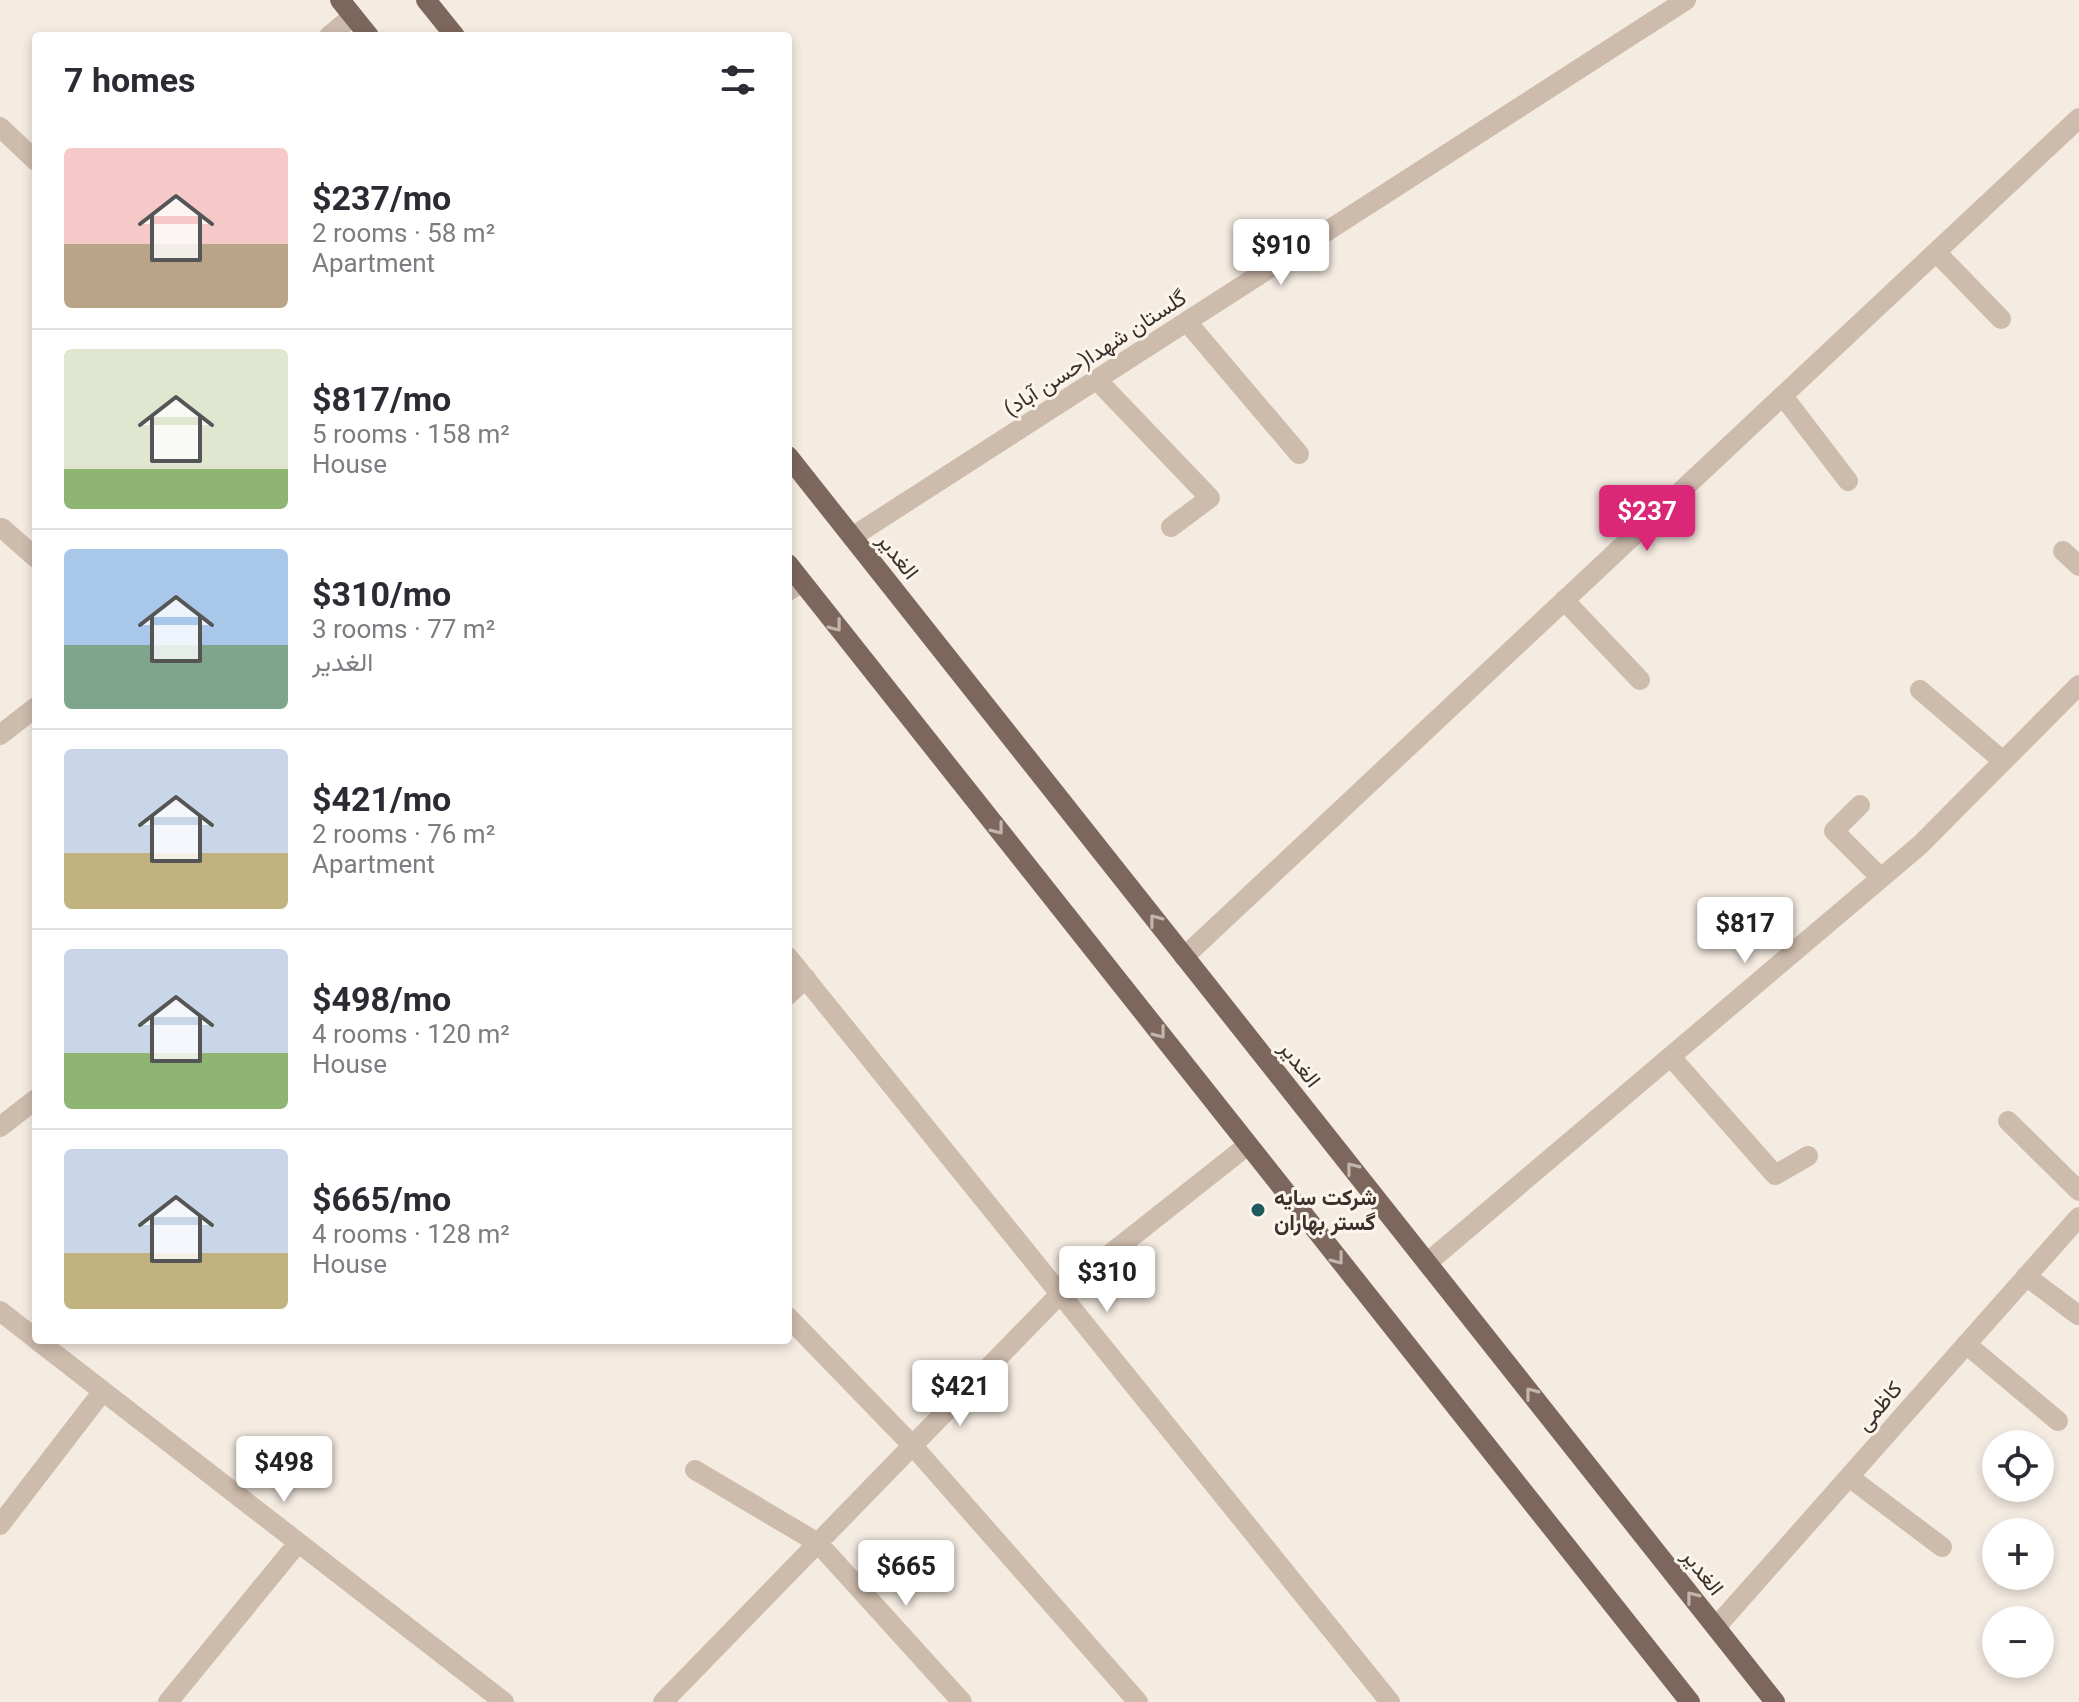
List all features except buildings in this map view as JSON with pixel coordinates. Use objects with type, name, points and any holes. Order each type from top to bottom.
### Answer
[{"type":"main road","points":[[426,0],[452,32]]},
{"type":"main road","points":[[347,8],[366,32]]},
{"type":"main road","name":"الغدیر","points":[[792,461],[1775,1702]]},
{"type":"main road","points":[[795,586],[1248,1145],[1690,1702]]},
{"type":"street","name":"گلستان شهدا(حسن آباد)","points":[[852,537],[1686,0]]},
{"type":"street","points":[[332,32],[347,8]]},
{"type":"street","points":[[1184,957],[2079,118]]},
{"type":"street","points":[[0,127],[32,157]]},
{"type":"street","points":[[1936,252],[2001,319]]},
{"type":"street","points":[[1187,322],[1299,454]]},
{"type":"street","points":[[1097,380],[1210,498],[1171,527]]},
{"type":"street","points":[[1783,396],[1848,481]]},
{"type":"street","points":[[2,528],[32,554]]},
{"type":"street","points":[[2063,551],[2079,566]]},
{"type":"street","points":[[1564,600],[1640,680]]},
{"type":"street","points":[[1427,1263],[1920,845],[2079,685]]},
{"type":"street","points":[[1920,690],[2003,761]]},
{"type":"street","points":[[0,735],[32,710]]},
{"type":"street","points":[[1860,805],[1834,831],[1881,878]]},
{"type":"street","points":[[792,962],[1062,1292],[1390,1702]]},
{"type":"street","points":[[792,991],[806,978]]},
{"type":"street","points":[[1671,1057],[1775,1175],[1808,1156]]},
{"type":"street","points":[[0,1127],[32,1102]]},
{"type":"street","points":[[2008,1121],[2079,1191]]},
{"type":"street","points":[[663,1702],[1062,1292],[1248,1145]]},
{"type":"street","name":"کاظمی","points":[[1716,1627],[2026,1276],[2076,1225]]},
{"type":"street","points":[[2026,1276],[2078,1315]]},
{"type":"street","points":[[0,1311],[32,1337]]},
{"type":"street","points":[[792,1321],[913,1446],[1138,1702]]},
{"type":"street","points":[[41,1344],[504,1702]]},
{"type":"street","points":[[1966,1344],[2058,1421]]},
{"type":"street","points":[[0,1525],[103,1391]]},
{"type":"street","points":[[695,1470],[818,1543],[962,1702]]},
{"type":"street","points":[[1849,1477],[1942,1547]]},
{"type":"street","points":[[168,1702],[298,1543]]},
{"type":"place","name":"شرکت سایه گستر بهاران","points":[[1258,1210]]}]
